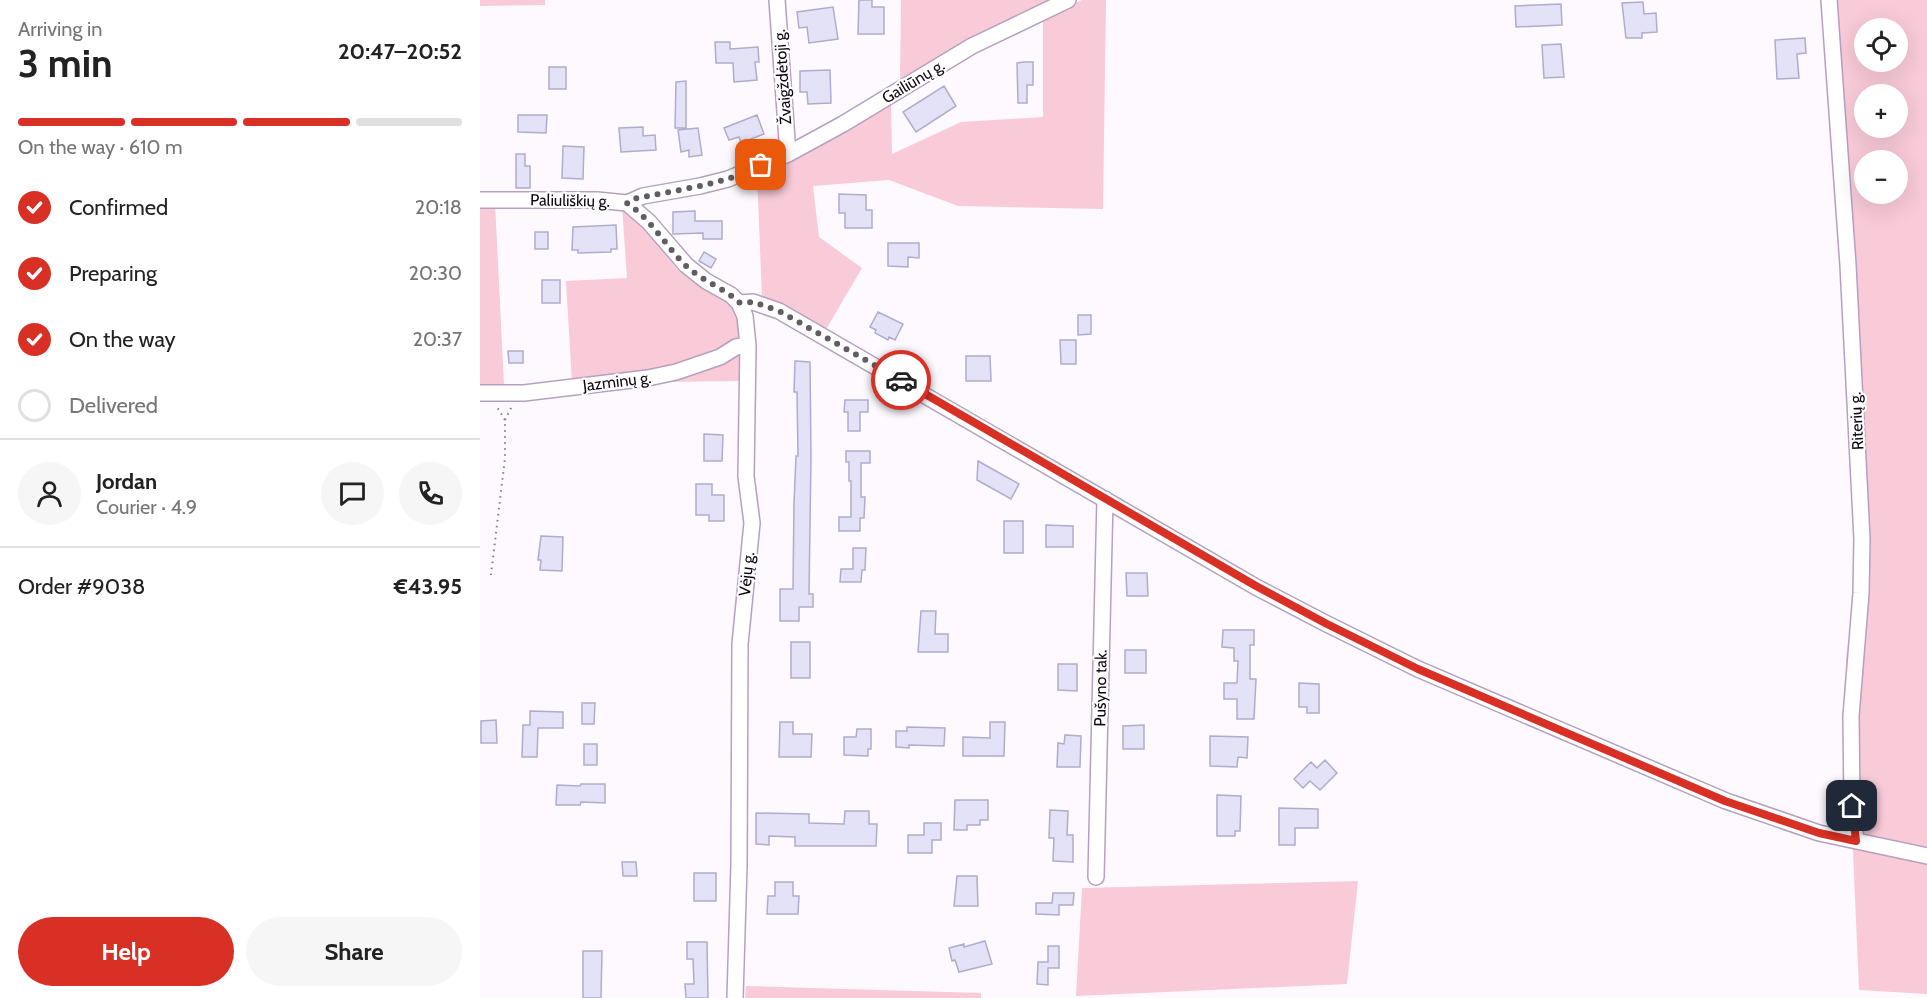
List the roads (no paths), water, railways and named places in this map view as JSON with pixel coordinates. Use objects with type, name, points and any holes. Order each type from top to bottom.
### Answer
[{"type":"street","name":"Žvaigždėtoji g.","points":[[777,0],[788,154]]},
{"type":"street","name":"Gailiūnų g.","points":[[761,165],[788,154],[843,124],[972,46],[1068,0]]},
{"type":"street","name":"Riterių g.","points":[[1828,0],[1848,265],[1862,539],[1861,593],[1851,716],[1852,806],[1856,841]]},
{"type":"street","name":"Paliuliškių g.","points":[[480,200],[613,200],[627,203],[633,199],[728,179],[761,165]]},
{"type":"street","points":[[627,203],[650,222],[686,265],[740,303],[753,302],[779,311],[1266,592],[1327,624],[1418,669],[1725,801],[1819,833],[1927,856]]},
{"type":"street","name":"Vėjų g.","points":[[735,998],[740,865],[740,644],[752,523],[746,476],[748,345],[745,316],[740,303]]},
{"type":"street","name":"Jazminų g.","points":[[485,398],[648,378],[676,372],[720,357],[736,346],[748,345]]},
{"type":"street","name":"Pušyno tak.","points":[[1096,877],[1105,499]]}]
